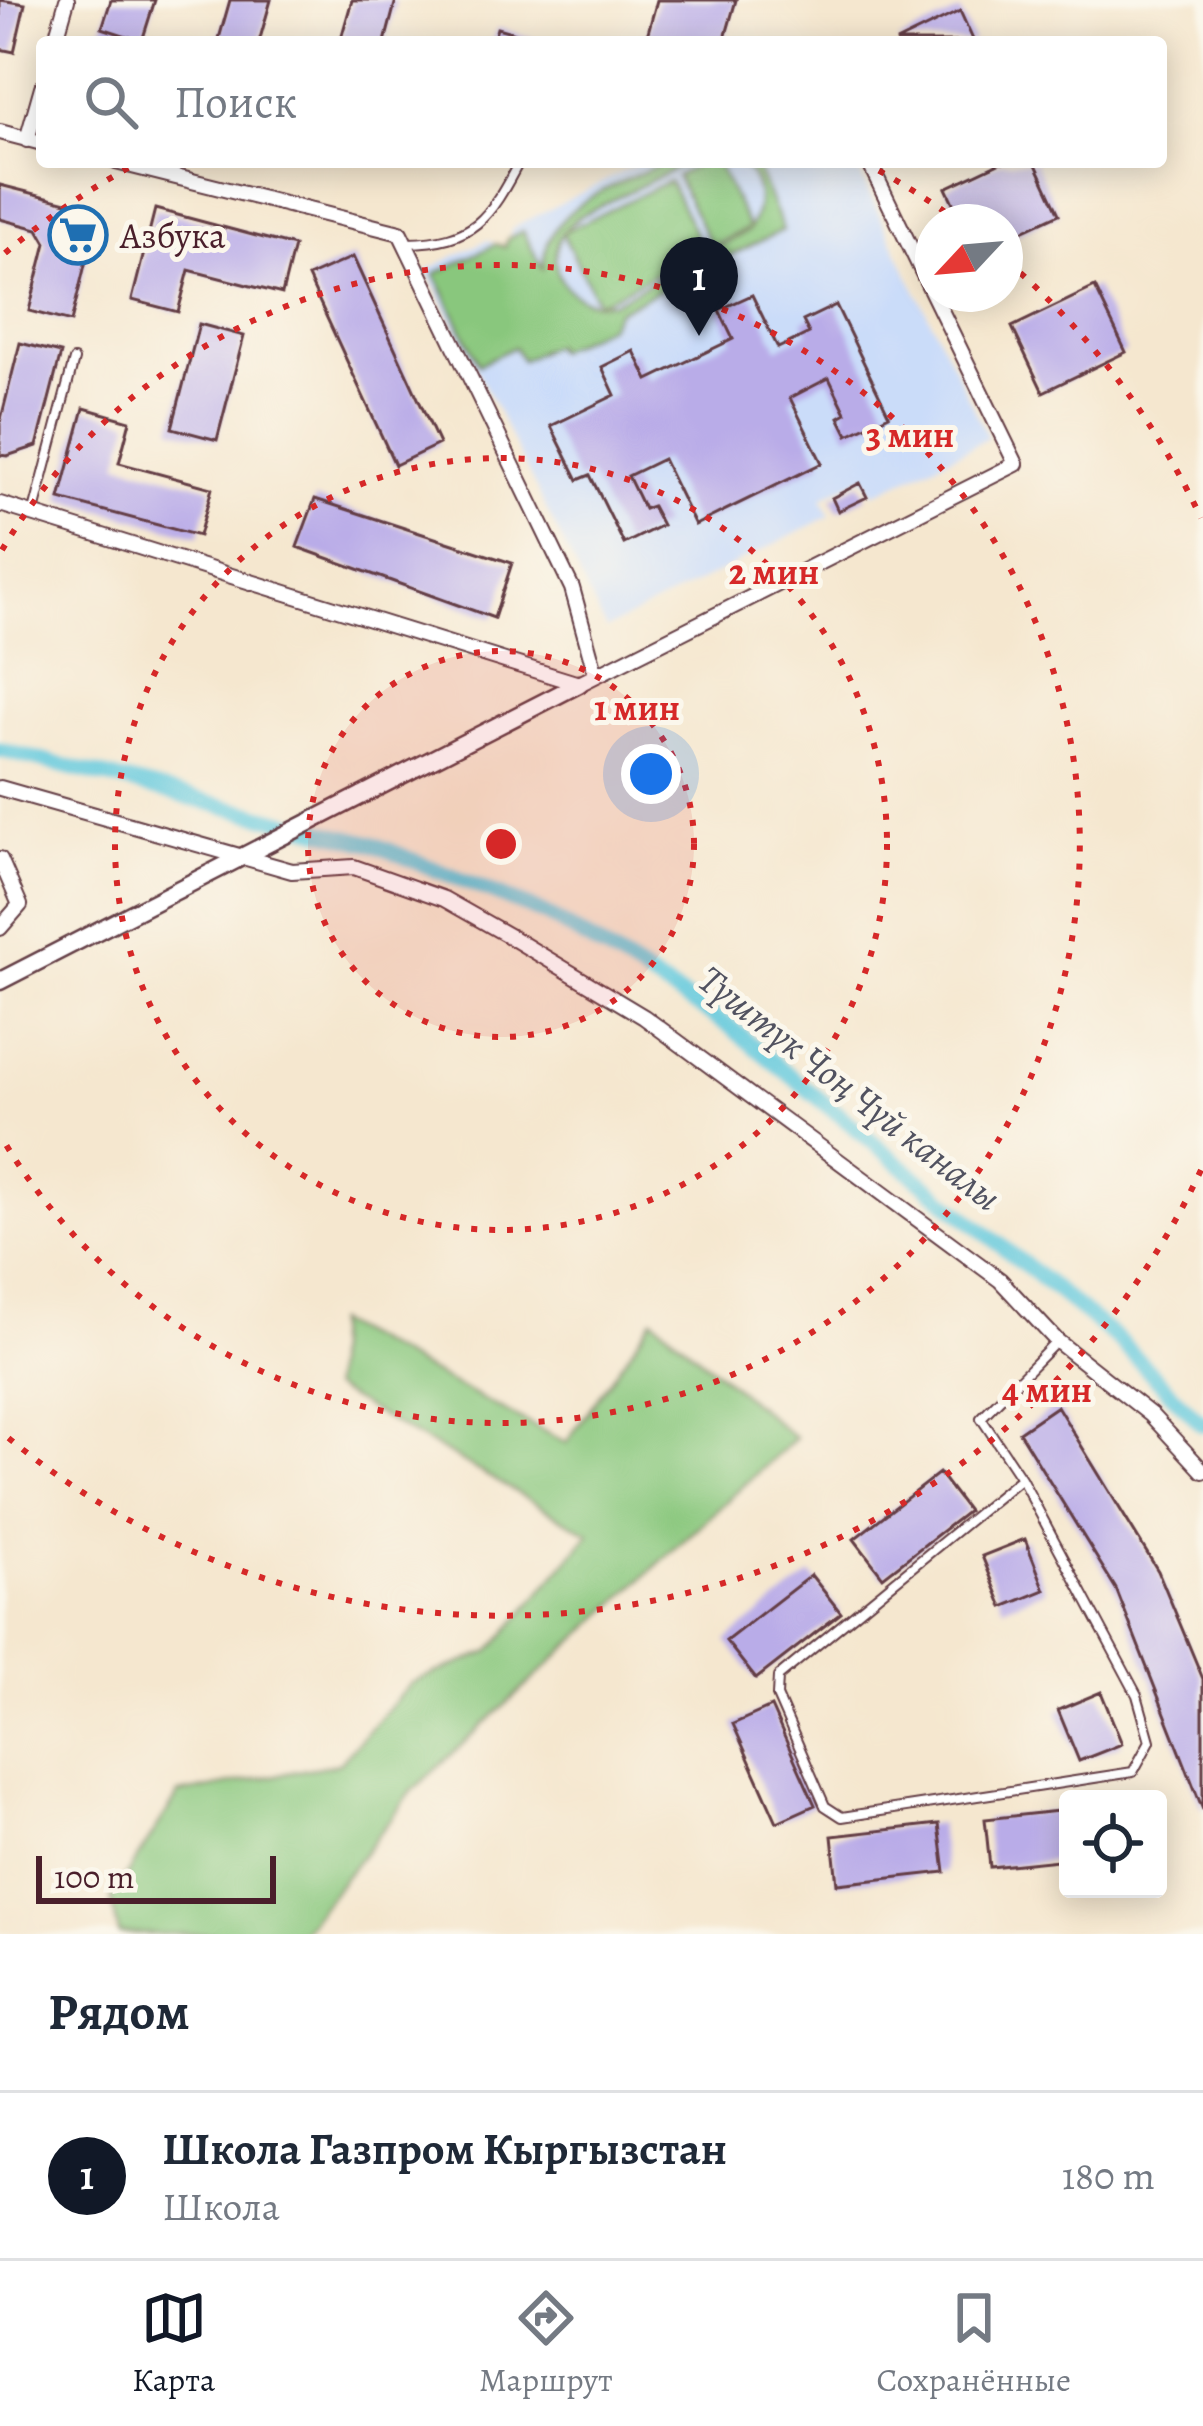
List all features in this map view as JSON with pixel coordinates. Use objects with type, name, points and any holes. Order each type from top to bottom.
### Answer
[{"type":"street","points":[[57,36],[67,0]]},
{"type":"street","points":[[0,132],[34,141]]},
{"type":"street","points":[[140,168],[400,233],[572,588],[587,680]]},
{"type":"street","points":[[872,168],[915,257]]},
{"type":"street","points":[[0,981],[1016,464],[942,312]]},
{"type":"street","points":[[0,504],[587,680]]},
{"type":"street","points":[[0,788],[292,872],[354,867],[444,899],[512,937],[644,1017],[1000,1280],[1058,1341],[1108,1377],[1203,1471]]},
{"type":"street","points":[[0,859],[20,905],[0,928]]},
{"type":"lane","points":[[406,243],[444,242],[470,233],[500,199],[516,168]]},
{"type":"lane","points":[[34,514],[74,360]]},
{"type":"lane","points":[[1021,1478],[778,1677],[777,1696],[825,1806],[842,1817],[1133,1772],[1150,1741],[1137,1695],[1021,1478],[981,1418],[1058,1341]]},
{"type":"shaded area","points":[[630,168],[857,168],[915,288],[915,312],[927,312],[988,438],[874,494],[864,476],[822,498],[830,516],[606,629],[427,270],[487,240],[505,247],[512,228]]},
{"type":"green space","points":[[652,168],[677,168],[576,218],[563,232],[669,181],[703,249],[598,303],[613,302],[748,231],[758,194],[745,168],[757,168],[783,230],[617,311],[609,325],[556,351],[553,345],[522,360],[514,347],[479,364],[435,274],[496,244],[505,247],[508,238],[523,231],[543,270],[555,229],[569,213]],"holes":[[[562,233],[597,303],[574,294],[560,277],[556,256]]]},
{"type":"green space","points":[[692,168],[719,168],[749,228],[711,246],[676,176]]},
{"type":"green space","points":[[653,1318],[795,1438],[413,1790],[300,1934],[119,1934],[111,1899],[179,1794],[339,1763],[411,1683],[490,1652],[590,1534],[331,1388],[334,1322],[566,1443]]},
{"type":"building","points":[[0,0],[25,4],[14,52],[0,49]]},
{"type":"building","points":[[111,0],[155,0],[144,36],[102,28]]},
{"type":"building","points":[[230,0],[271,0],[261,36],[220,36]]},
{"type":"building","points":[[352,0],[396,0],[387,36],[342,36]]},
{"type":"building","points":[[657,0],[736,0],[726,36],[647,36]]},
{"type":"building","points":[[960,11],[971,36],[908,36]]},
{"type":"building","points":[[497,28],[526,36],[495,36]]},
{"type":"building","points":[[988,168],[1038,168],[1059,214],[1023,231],[1023,204],[954,204],[946,188]]},
{"type":"building","points":[[0,185],[71,203],[94,228],[71,322],[29,311],[46,243],[38,229],[0,219]]},
{"type":"building","points":[[155,209],[294,246],[282,294],[189,270],[178,312],[132,300]]},
{"type":"building","points":[[353,257],[439,444],[395,465],[308,277]]},
{"type":"building","points":[[1095,287],[1126,352],[1043,392],[1012,327]]},
{"type":"building","points":[[752,295],[778,348],[809,333],[803,321],[836,305],[889,415],[848,435],[839,417],[846,413],[829,378],[790,398],[822,463],[695,525],[663,459],[628,476],[644,509],[652,506],[662,525],[624,544],[590,475],[578,480],[551,426],[615,395],[602,367],[634,351],[648,380],[733,339],[719,310]]},
{"type":"building","points":[[199,324],[244,336],[217,440],[172,428]]},
{"type":"building","points":[[20,343],[61,353],[37,446],[0,455],[0,423]]},
{"type":"building","points":[[84,408],[130,421],[119,463],[212,488],[199,536],[60,499]]},
{"type":"building","points":[[860,483],[867,497],[838,511],[832,498]]},
{"type":"building","points":[[315,499],[512,563],[494,618],[297,547]]},
{"type":"building","points":[[1057,1406],[1158,1571],[1203,1679],[1203,1810],[1116,1589],[1019,1432]]},
{"type":"building","points":[[939,1473],[968,1511],[883,1577],[854,1539]]},
{"type":"building","points":[[1025,1539],[1045,1590],[1003,1607],[982,1556]]},
{"type":"building","points":[[811,1575],[841,1613],[756,1679],[726,1641]]},
{"type":"building","points":[[1101,1692],[1122,1744],[1079,1761],[1058,1710]]},
{"type":"building","points":[[771,1707],[815,1805],[777,1822],[733,1724]]},
{"type":"building","points":[[1059,1811],[1059,1860],[990,1867],[985,1819]]},
{"type":"building","points":[[939,1824],[945,1872],[837,1884],[832,1836]]},
{"type":"waterway","name":"Түштүк Чоң Чүй каналы","points":[[0,750],[371,843],[547,915],[728,1025],[1119,1341],[1203,1425]]},
{"type":"place","name":"Азбука","points":[[78,235]]},
{"type":"place","name":"Школа Газпром Кыргызстан","points":[[699,336]]}]
